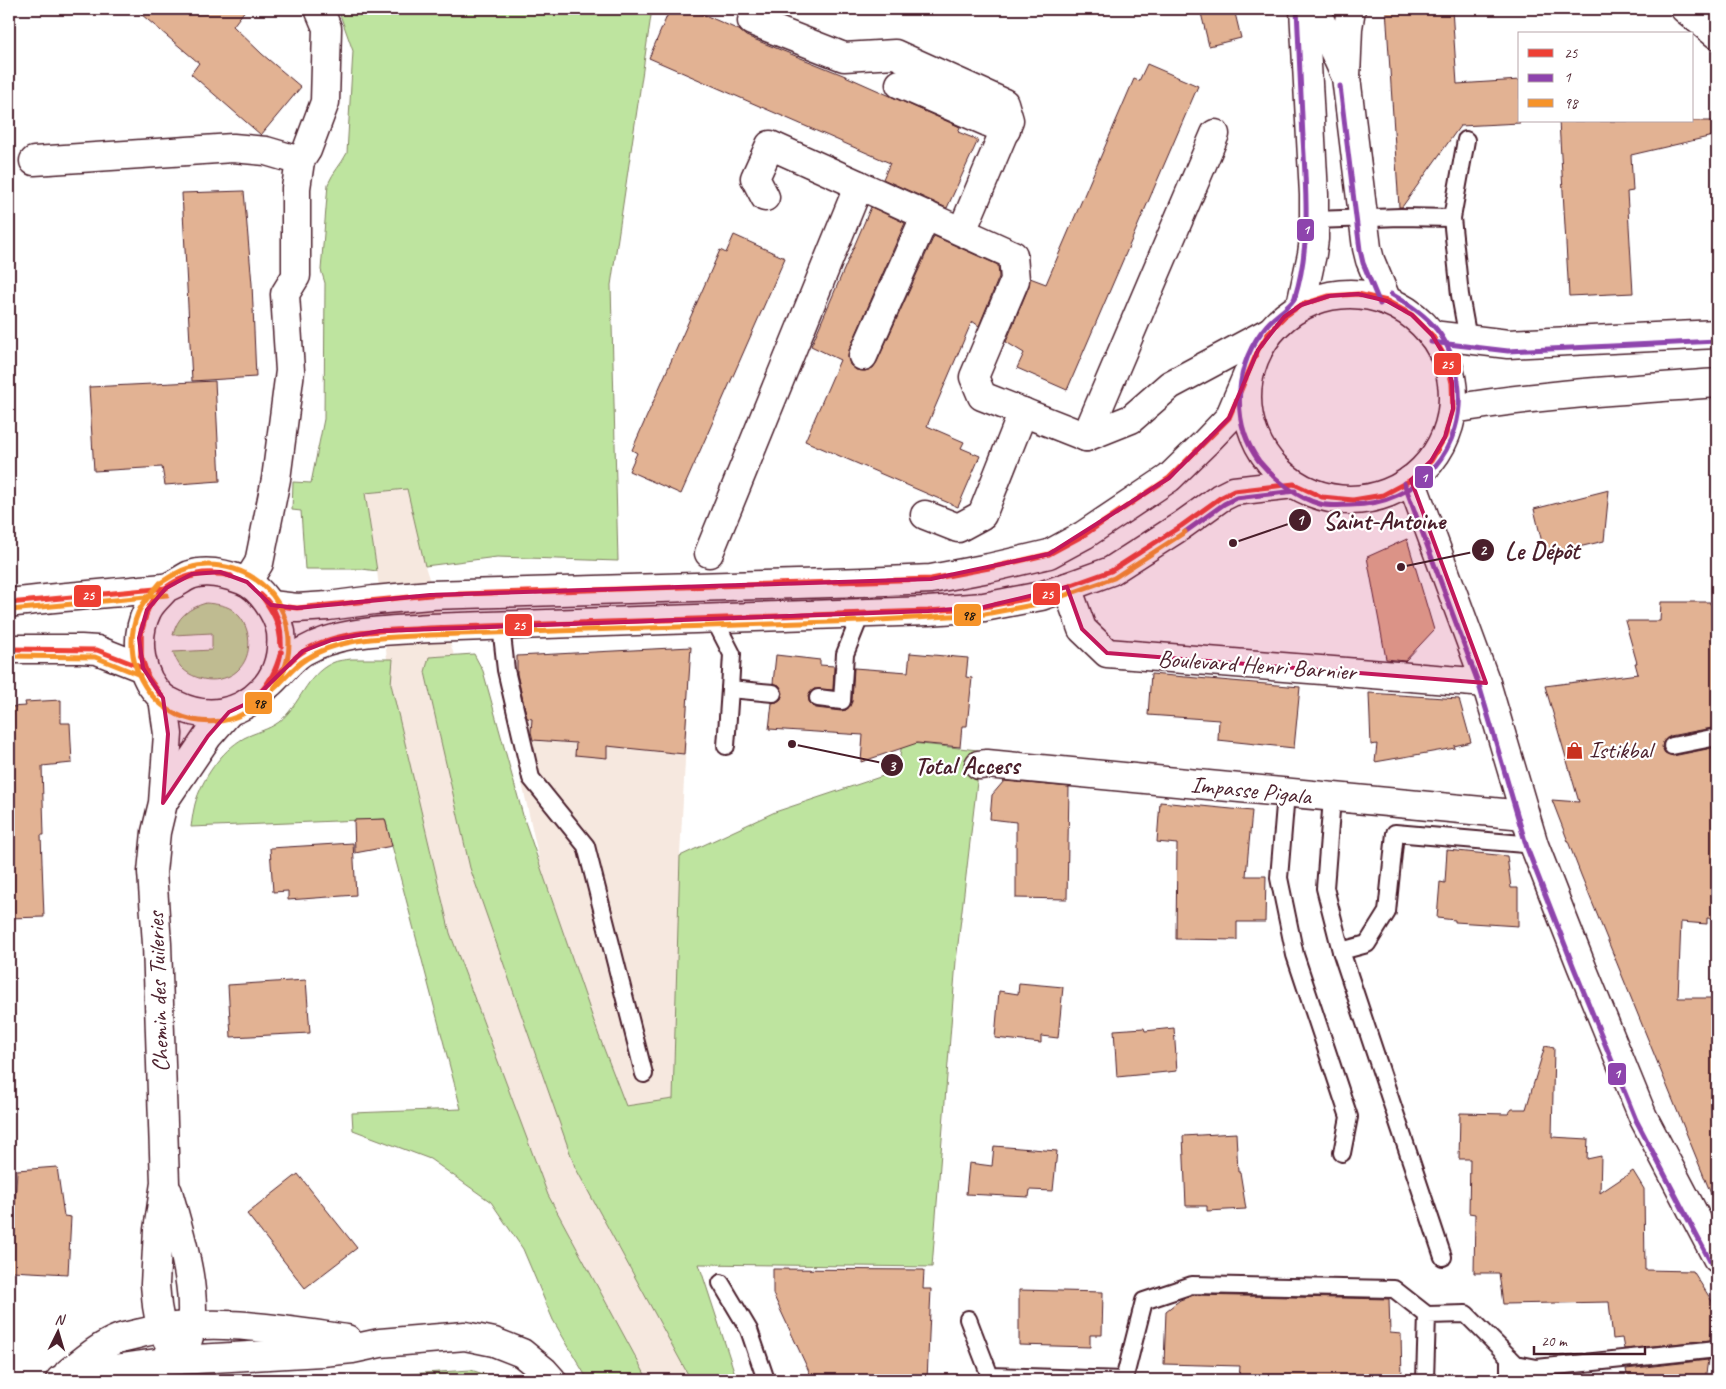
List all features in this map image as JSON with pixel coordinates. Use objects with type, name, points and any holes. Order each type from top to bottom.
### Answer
[{"type":"street","points":[[247,582],[259,563],[276,479],[290,371],[285,294],[296,276],[296,188],[300,161],[307,150],[325,102],[327,28],[319,9]]},
{"type":"street","points":[[1301,305],[1312,254],[1314,220],[1304,9]]},
{"type":"street","points":[[1315,9],[1346,77]]},
{"type":"street","points":[[1351,9],[1348,28],[1346,77],[1363,218],[1370,260],[1387,301]]},
{"type":"street","points":[[1685,9],[1717,35]]},
{"type":"street","points":[[752,21],[844,58],[895,54],[1004,103],[1009,120],[1006,130],[962,231]]},
{"type":"street","points":[[900,84],[1006,130]]},
{"type":"street","points":[[1086,436],[1215,134]]},
{"type":"street","points":[[766,198],[756,178],[770,145],[1012,255],[1015,280],[974,377],[982,396],[1086,436],[1132,419],[1170,385],[1269,332]]},
{"type":"street","points":[[34,161],[233,148],[266,151],[300,161]]},
{"type":"street","points":[[709,553],[859,185]]},
{"type":"street","points":[[863,356],[926,215]]},
{"type":"street","points":[[271,605],[328,606],[430,595],[853,583],[921,579],[989,568],[1048,554],[1084,534],[1169,478],[1229,418],[1258,350],[1269,332],[1284,317],[1301,305],[1329,296],[1358,294],[1387,301],[1412,314],[1432,335],[1446,358],[1452,383],[1453,409],[1446,436],[1431,461],[1411,480],[1383,495],[1353,500],[1322,497],[1294,484],[1269,462],[1253,434],[1246,402],[1250,369]]},
{"type":"street","points":[[1432,335],[1508,344],[1717,334]]},
{"type":"street","points":[[1453,409],[1500,401],[1548,396],[1717,383]]},
{"type":"street","points":[[925,515],[958,528],[982,515],[1023,412]]},
{"type":"street","points":[[1411,480],[1486,683],[1534,845],[1643,1116],[1717,1258]]},
{"type":"street","points":[[270,683],[279,664],[282,644],[279,623],[271,605],[247,582],[220,572],[192,574],[166,588],[147,610],[140,638],[143,668],[153,686],[164,698],[186,710],[208,715],[229,712],[252,701],[303,651],[332,640],[380,632],[430,628],[861,614],[984,606],[1041,596],[1110,571],[1181,526],[1220,498],[1234,492],[1294,484]]},
{"type":"street","name":"Boulevard Henri Barnier","points":[[1067,587],[1082,629],[1107,653],[1486,683]]},
{"type":"street","points":[[9,603],[166,588]]},
{"type":"street","points":[[9,649],[81,648],[98,650],[143,668]]},
{"type":"street","name":"Chemin des Tuileries","points":[[164,698],[168,734],[163,803],[156,832],[152,872],[157,944],[165,1183],[158,1230],[154,1284],[162,1328],[178,1360]]},
{"type":"street","name":"Chemin des Tuileries","points":[[163,803],[208,736],[229,712]]},
{"type":"street","name":"Impasse Pigala","points":[[979,765],[987,764],[1524,815]]},
{"type":"street","name":"Chemin des Tuileries","points":[[165,1183],[178,1228],[192,1299],[192,1325],[188,1342],[178,1360]]},
{"type":"street","points":[[60,1380],[91,1355],[118,1339],[162,1328],[210,1324],[380,1343]]},
{"type":"street","points":[[60,1380],[93,1372],[178,1360],[322,1352],[352,1349],[380,1343],[465,1336],[494,1342],[522,1353],[552,1380]]},
{"type":"lane","points":[[1466,140],[1452,218],[1460,295],[1468,339]]},
{"type":"lane","points":[[1314,220],[1452,218]]},
{"type":"lane","points":[[818,698],[842,701],[845,654],[861,614]]},
{"type":"lane","points":[[714,619],[732,654],[726,746]]},
{"type":"lane","points":[[501,626],[506,670],[532,778],[586,846],[644,1074]]},
{"type":"lane","points":[[730,689],[772,693]]},
{"type":"lane","points":[[1672,746],[1717,737]]},
{"type":"lane","points":[[1286,793],[1280,878],[1295,955],[1348,1117],[1342,1153]]},
{"type":"lane","points":[[1332,798],[1325,888],[1341,951],[1443,1257]]},
{"type":"lane","points":[[1341,951],[1367,944],[1387,912],[1395,833],[1534,845]]},
{"type":"lane","points":[[721,1283],[749,1330],[766,1380]]},
{"type":"lane","points":[[968,1319],[990,1376],[1124,1380],[1144,1301],[1192,1285],[1394,1288],[1427,1316],[1466,1314],[1516,1364],[1537,1368],[1717,1349]]},
{"type":"lane","points":[[1425,1380],[1427,1316]]},
{"type":"lane","points":[[1509,1380],[1510,1357]]},
{"type":"highlighted area","points":[[1358,294],[1387,301],[1412,315],[1432,335],[1446,358],[1452,383],[1453,409],[1445,437],[1431,461],[1411,480],[1486,683],[1107,653],[1082,629],[1067,587],[984,607],[928,611],[380,631],[332,640],[303,651],[252,701],[229,712],[208,736],[163,803],[168,734],[163,698],[143,668],[139,638],[147,610],[166,588],[192,574],[220,572],[247,582],[271,605],[297,608],[430,595],[931,579],[1049,554],[1169,478],[1229,418],[1258,350],[1284,317],[1301,305],[1329,296]]},
{"type":"shaded area","points":[[407,489],[425,566],[454,655],[429,657],[425,672],[470,868],[575,1167],[691,1380],[648,1380],[548,1195],[450,933],[391,684],[393,659],[387,659],[377,571],[365,493]]},
{"type":"shaded area","points":[[691,647],[680,856],[673,1099],[626,1106],[599,1036],[541,868],[494,658]]},
{"type":"green space","points":[[338,9],[652,9],[611,285],[618,561],[497,557],[425,566],[407,489],[365,493],[377,571],[362,569],[305,569],[301,511],[292,510],[293,482],[311,483],[324,419],[325,283],[321,270],[328,184],[347,153],[353,51]]},
{"type":"green space","points":[[206,603],[225,606],[235,612],[241,618],[248,633],[248,649],[242,665],[231,675],[216,680],[193,676],[179,664],[173,652],[212,650],[212,633],[173,635],[177,623],[185,614]]},
{"type":"green space","points":[[474,654],[483,671],[524,819],[599,1036],[626,1106],[673,1099],[680,856],[775,812],[898,771],[902,742],[978,750],[979,765],[956,961],[932,1267],[699,1264],[737,1380],[691,1380],[575,1167],[470,868],[425,672],[429,657]]},
{"type":"green space","points":[[351,659],[393,659],[391,684],[450,933],[548,1195],[648,1380],[588,1380],[553,1320],[523,1249],[491,1202],[430,1159],[353,1130],[352,1113],[461,1109],[385,819],[191,827],[194,807],[202,785],[220,758],[244,738],[279,722],[293,707],[315,675],[334,662]]},
{"type":"green space","points":[[471,1370],[502,1380],[314,1380]]},
{"type":"building","points":[[135,9],[246,9],[233,26],[301,87],[261,135],[191,74],[199,63]]},
{"type":"building","points":[[670,9],[691,9],[739,30],[746,36],[843,75],[960,127],[958,132],[978,140],[947,208],[883,179],[890,163],[649,58]]},
{"type":"building","points":[[1200,9],[1234,9],[1241,38],[1209,46]]},
{"type":"building","points":[[1386,9],[1452,9],[1457,84],[1518,80],[1518,122],[1520,123],[1460,126],[1402,207],[1399,207]]},
{"type":"building","points":[[1147,64],[1198,86],[1067,390],[1017,368],[1024,353],[1006,342],[1029,286],[1030,278],[1046,284],[1134,79],[1139,81]]},
{"type":"building","points":[[1717,121],[1717,135],[1631,155],[1633,191],[1627,192],[1633,293],[1569,296],[1559,122]]},
{"type":"building","points":[[244,191],[252,284],[256,377],[192,381],[182,193]]},
{"type":"building","points":[[871,207],[905,223],[849,350],[848,358],[850,365],[856,370],[865,371],[873,368],[877,362],[934,236],[998,265],[999,277],[979,326],[972,321],[927,426],[964,442],[961,448],[980,456],[958,507],[805,441],[840,360],[811,346]]},
{"type":"building","points":[[734,235],[785,258],[681,494],[629,471],[637,453],[632,450],[720,250],[726,253]]},
{"type":"building","points":[[215,381],[220,481],[165,485],[162,467],[94,471],[89,387]]},
{"type":"building","points":[[1609,490],[1604,541],[1545,555],[1534,509]]},
{"type":"building","points":[[1407,539],[1434,630],[1405,661],[1386,659],[1367,557]]},
{"type":"building","points":[[1661,602],[1710,602],[1710,604],[1717,604],[1717,727],[1670,736],[1663,742],[1662,747],[1665,753],[1673,756],[1717,747],[1717,919],[1707,918],[1707,924],[1681,922],[1678,998],[1717,998],[1717,1206],[1552,800],[1579,802],[1545,686],[1638,674],[1635,663],[1637,663],[1625,621],[1660,621]]},
{"type":"building","points":[[691,647],[684,754],[607,746],[607,758],[575,755],[576,743],[533,740],[531,732],[532,719],[527,718],[517,674],[517,656]]},
{"type":"building","points":[[910,653],[968,658],[966,677],[972,678],[967,726],[962,726],[960,747],[917,743],[861,762],[863,735],[769,729],[772,703],[781,699],[783,693],[779,685],[773,683],[776,655],[820,660],[820,665],[834,666],[833,690],[814,689],[808,696],[812,706],[816,708],[841,711],[846,710],[852,702],[854,668],[908,672]]},
{"type":"building","points":[[1151,674],[1300,687],[1294,748],[1218,740],[1219,720],[1148,715]]},
{"type":"building","points":[[1369,693],[1459,699],[1471,742],[1454,746],[1455,748],[1375,762],[1377,744],[1371,745]]},
{"type":"building","points":[[61,700],[61,723],[70,723],[72,763],[42,766],[44,835],[41,835],[44,917],[9,918],[9,707],[26,706],[25,702]]},
{"type":"building","points":[[1004,781],[1069,787],[1067,899],[1016,898],[1016,822],[990,819],[992,795]]},
{"type":"building","points":[[1160,802],[1252,811],[1246,876],[1266,876],[1265,922],[1237,922],[1237,940],[1176,939],[1177,844],[1157,842]]},
{"type":"building","points":[[385,819],[392,846],[355,853],[354,820]]},
{"type":"building","points":[[353,843],[356,895],[288,900],[288,891],[273,892],[270,848]]},
{"type":"building","points":[[1447,850],[1507,856],[1511,888],[1518,888],[1518,926],[1455,922],[1455,920],[1437,918],[1440,882],[1445,883]]},
{"type":"building","points":[[306,980],[310,1033],[231,1037],[228,985]]},
{"type":"building","points":[[1019,983],[1063,987],[1058,1038],[1041,1036],[1041,1043],[995,1038],[999,991],[1018,994]]},
{"type":"building","points":[[1144,1028],[1145,1031],[1174,1028],[1177,1071],[1117,1077],[1114,1030]]},
{"type":"building","points":[[1545,1046],[1554,1048],[1552,1137],[1588,1139],[1587,1159],[1601,1156],[1600,1193],[1633,1171],[1644,1189],[1645,1270],[1693,1271],[1715,1306],[1710,1340],[1624,1349],[1622,1338],[1613,1339],[1609,1302],[1503,1304],[1499,1273],[1474,1273],[1475,1214],[1469,1213],[1470,1159],[1459,1159],[1460,1113],[1508,1114],[1512,1109],[1526,1109]]},
{"type":"building","points":[[1236,1133],[1238,1172],[1240,1172],[1246,1209],[1207,1211],[1207,1206],[1186,1206],[1183,1136]]},
{"type":"building","points":[[994,1146],[1057,1151],[1053,1191],[1030,1190],[1029,1197],[966,1194],[969,1163],[992,1166]]},
{"type":"building","points":[[57,1167],[64,1216],[71,1217],[68,1274],[11,1271],[17,1170]]},
{"type":"building","points":[[298,1174],[357,1248],[305,1288],[247,1214]]},
{"type":"building","points":[[773,1269],[924,1270],[923,1289],[931,1289],[927,1380],[813,1380],[773,1294]]},
{"type":"building","points":[[1019,1290],[1103,1292],[1102,1335],[1090,1335],[1090,1347],[1019,1345]]},
{"type":"building","points":[[1194,1295],[1389,1299],[1390,1333],[1401,1334],[1402,1380],[1239,1380],[1240,1366],[1164,1364],[1166,1311],[1180,1300]]},
{"type":"building","points":[[1708,1360],[1705,1380],[1628,1380],[1626,1369]]},
{"type":"transit line","name":"1","points":[[1297,9],[1306,198],[1303,258],[1295,297],[1267,325],[1256,340],[1248,356],[1242,374],[1240,410],[1243,428],[1249,445],[1259,461],[1286,487],[1311,501],[1328,505],[1351,505],[1375,502],[1397,495],[1417,483],[1433,468],[1446,450],[1455,429],[1459,406],[1458,381],[1450,352],[1444,340],[1427,319],[1417,310],[1391,294]]},
{"type":"transit line","name":"1","points":[[1340,86],[1360,250],[1363,263],[1380,304]]},
{"type":"transit line","name":"25","points":[[270,683],[292,660],[315,645],[330,639],[363,633],[430,628],[928,611],[984,607],[1041,596],[1111,571],[1181,526],[1220,498],[1234,491],[1294,484],[1322,497],[1353,500],[1383,495],[1411,480],[1431,461],[1445,437],[1453,409],[1452,383],[1446,358],[1432,335],[1412,315],[1387,301],[1358,294],[1329,296],[1301,305],[1284,317],[1269,332],[1258,350],[1229,418],[1169,478],[1084,535],[1049,554],[931,579],[430,595],[297,608],[271,605]]},
{"type":"transit line","name":"1","points":[[1431,342],[1508,351],[1717,341]]},
{"type":"transit line","name":"1","points":[[1404,483],[1479,685],[1527,848],[1574,968],[1636,1120],[1710,1261]]},
{"type":"transit line","name":"1","points":[[1185,532],[1224,504],[1236,498],[1295,491]]},
{"type":"transit line","name":"98","points":[[275,688],[298,665],[320,651],[350,642],[382,638],[861,621],[985,614],[1043,603],[1114,578],[1185,532]]},
{"type":"transit line","name":"98","points":[[160,583],[140,609],[133,630],[132,647],[135,664],[141,680],[150,694],[162,705],[177,714],[193,720],[207,722],[222,721],[242,714],[268,696],[281,677],[288,657],[289,635],[284,614],[273,595],[256,580],[234,569],[218,566],[200,565],[189,568],[162,582]]},
{"type":"transit line","name":"25","points":[[147,611],[162,591],[183,578],[206,573],[219,573],[231,576]]},
{"type":"transit line","name":"25","points":[[147,611],[162,591],[183,579],[207,574],[231,576]]},
{"type":"transit line","name":"25","points":[[9,603],[166,588]]},
{"type":"transit line","name":"98","points":[[10,610],[167,595]]},
{"type":"transit line","name":"25","points":[[261,595],[275,611],[281,632],[281,646]]},
{"type":"transit line","name":"25","points":[[261,595],[276,619],[281,646]]},
{"type":"transit line","name":"25","points":[[141,656],[141,631],[147,611]]},
{"type":"transit line","name":"25","points":[[141,656],[141,634],[147,611]]},
{"type":"transit line","name":"25","points":[[9,649],[97,650],[143,668]]},
{"type":"transit line","name":"25","points":[[256,697],[272,676],[281,652]]},
{"type":"transit line","name":"25","points":[[256,697],[273,677],[281,652]]},
{"type":"transit line","name":"98","points":[[9,656],[95,657],[140,675]]},
{"type":"transit line","name":"25","points":[[141,656],[148,677],[161,695]]},
{"type":"transit line","name":"25","points":[[141,656],[149,680],[161,695]]},
{"type":"place","name":"Saint-Antoine","points":[[1233,543]]},
{"type":"place","name":"Le Dépôt","points":[[1401,567]]},
{"type":"place","name":"Total Access","points":[[792,744]]},
{"type":"place","name":"Istikbal","points":[[1575,750]]}]
